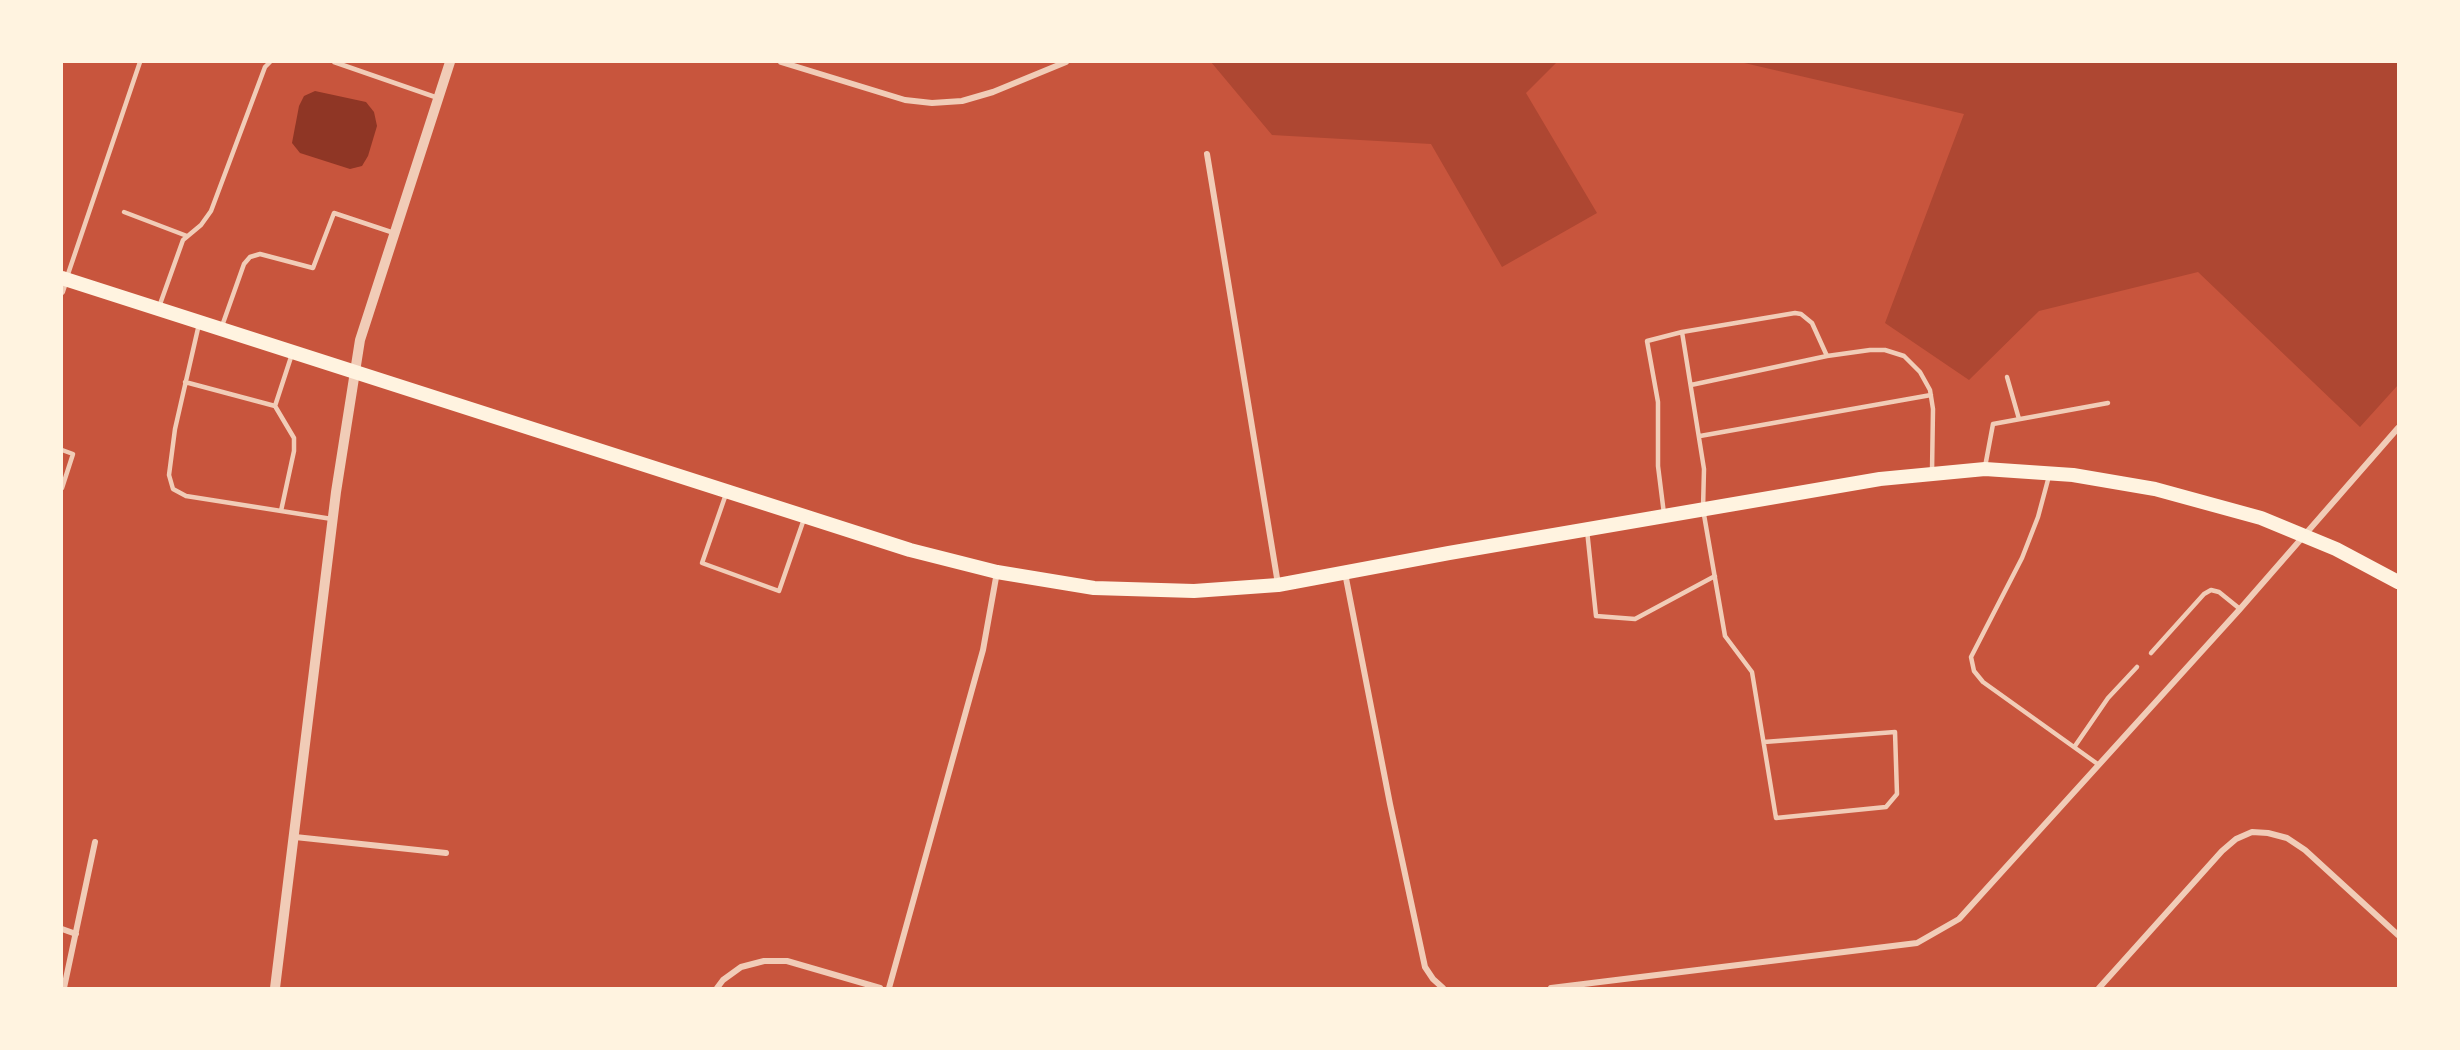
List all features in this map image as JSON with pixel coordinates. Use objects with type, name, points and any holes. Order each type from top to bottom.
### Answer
[{"type":"main road","points":[[63,283],[199,321],[910,550],[997,572],[1094,588],[1194,591],[1278,585],[1880,479],[1985,469],[2073,474],[2155,489],[2261,518],[2304,535],[2398,582]]},
{"type":"street","points":[[275,988],[333,519],[354,370],[360,340],[450,62]]},
{"type":"street","points":[[781,62],[905,100],[932,103],[962,101],[993,92],[1066,62]]},
{"type":"street","points":[[1207,154],[1278,585]]},
{"type":"street","points":[[1551,988],[1917,944],[1959,919],[2240,609],[2398,428]]},
{"type":"street","points":[[889,988],[983,650],[997,572]]},
{"type":"street","points":[[1345,573],[1350,607],[1425,967],[1443,988]]},
{"type":"street","points":[[2099,988],[2236,838],[2252,832],[2287,838],[2305,850],[2398,935]]},
{"type":"street","points":[[295,837],[446,853]]},
{"type":"street","points":[[64,988],[95,842]]},
{"type":"street","points":[[62,929],[76,934]]},
{"type":"street","points":[[717,988],[723,980],[741,967],[764,961],[787,961],[880,988]]},
{"type":"lane","points":[[63,283],[140,62]]},
{"type":"lane","points":[[158,309],[183,240],[201,225],[211,211],[265,67],[270,62]]},
{"type":"lane","points":[[334,62],[438,98]]},
{"type":"lane","points":[[124,212],[187,236]]},
{"type":"lane","points":[[221,329],[244,264],[250,257],[260,254],[313,268],[334,213],[395,233]]},
{"type":"lane","points":[[1665,516],[1658,466],[1658,402],[1647,341],[1682,332],[1795,313],[1801,314],[1812,323],[1827,356]]},
{"type":"lane","points":[[199,321],[171,457],[169,475],[173,489],[186,496],[333,519]]},
{"type":"lane","points":[[1682,332],[1700,435],[1704,469],[1703,509],[1725,636],[1752,672],[1776,818],[1886,807],[1897,794],[1894,732],[1764,742]]},
{"type":"lane","points":[[1691,385],[1827,356],[1885,350],[1904,356],[1920,372],[1931,395],[1933,409],[1932,474]]},
{"type":"lane","points":[[275,406],[293,351]]},
{"type":"lane","points":[[2007,377],[2019,419]]},
{"type":"lane","points":[[185,382],[275,406],[294,438],[294,451],[281,511]]},
{"type":"lane","points":[[1700,435],[1931,395]]},
{"type":"lane","points":[[1985,469],[1993,423],[2108,403]]},
{"type":"lane","points":[[62,450],[73,454],[62,488]]},
{"type":"lane","points":[[2050,473],[2038,517],[2022,558],[1971,657],[1974,671],[1983,682],[2099,765]]},
{"type":"lane","points":[[727,491],[702,563],[779,591],[805,516]]},
{"type":"lane","points":[[1587,530],[1596,616],[1635,619],[1715,576]]},
{"type":"lane","points":[[2151,653],[2204,594],[2211,590],[2218,592],[2240,609]]},
{"type":"lane","points":[[2075,746],[2108,698],[2137,667]]},
{"type":"shaded area","points":[[1211,62],[1557,62],[1526,93],[1597,213],[1502,267],[1431,144],[1272,135]]},
{"type":"shaded area","points":[[1740,62],[2398,62],[2398,385],[2360,427],[2198,272],[2039,311],[1969,380],[1885,323],[1964,114]]},
{"type":"shaded area","points":[[315,91],[366,102],[374,112],[377,126],[368,156],[362,166],[350,169],[300,153],[292,143],[299,106],[304,96]]}]
